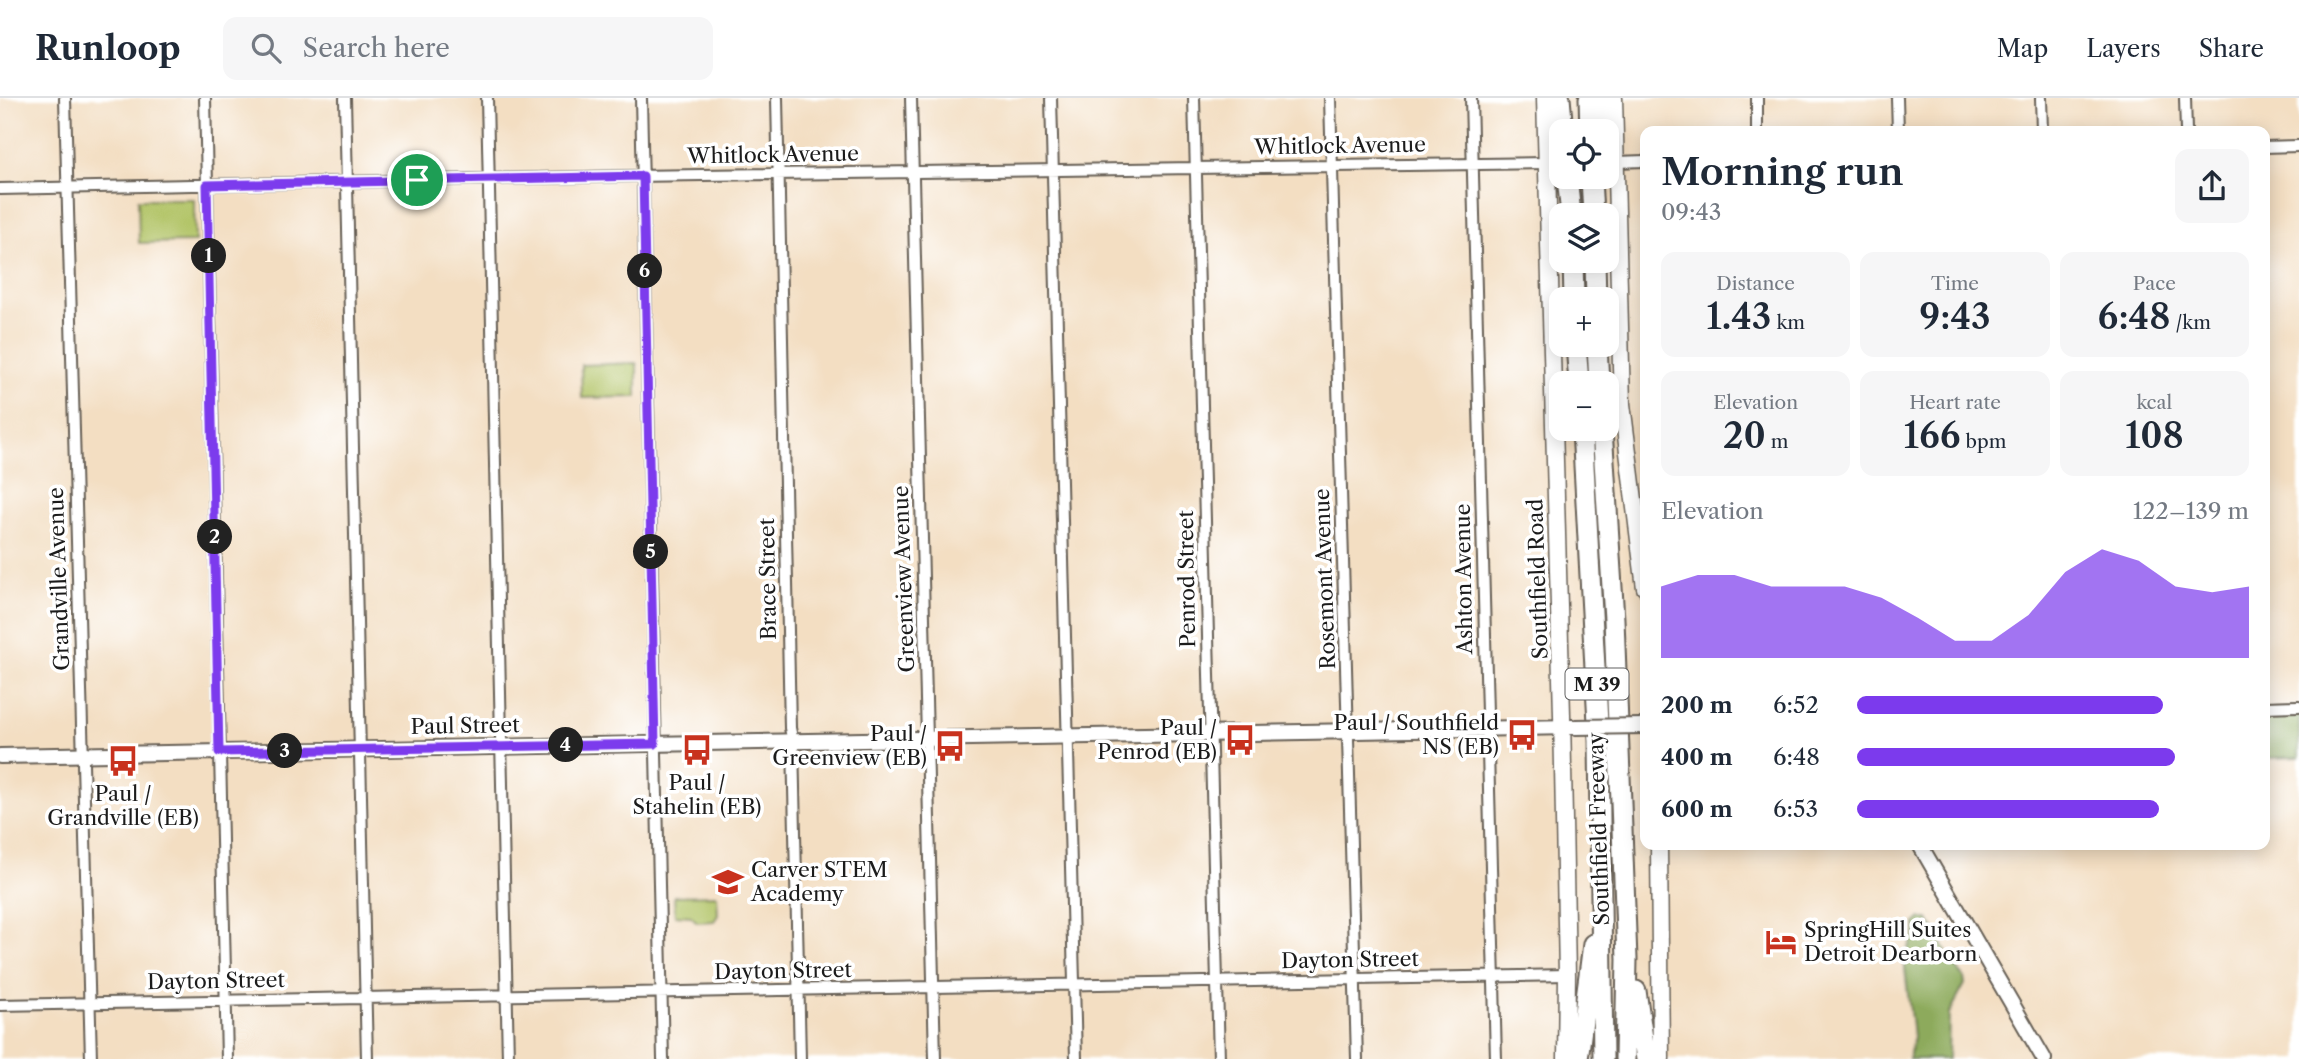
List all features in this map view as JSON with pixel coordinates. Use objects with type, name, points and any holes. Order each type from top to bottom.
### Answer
[{"type":"highway","points":[[1560,98],[1562,119]]},
{"type":"highway","points":[[1569,98],[1570,119]]},
{"type":"highway","points":[[1589,98],[1590,119]]},
{"type":"highway","points":[[1604,98],[1604,119]]},
{"type":"highway","name":"Southfield Freeway","points":[[1583,441],[1600,741],[1603,1059]]},
{"type":"highway","name":"Southfield Freeway","points":[[1603,441],[1614,619],[1627,959],[1625,1059]]},
{"type":"highway","points":[[1578,1059],[1590,956],[1601,909]]},
{"type":"highway","points":[[1627,959],[1637,997],[1646,1059]]},
{"type":"main road","name":"Southfield Road","points":[[1545,98],[1569,727],[1566,1059]]},
{"type":"main road","points":[[1614,98],[1615,119]]},
{"type":"main road","points":[[1617,189],[1622,404],[1640,548]]},
{"type":"main road","points":[[1659,850],[1661,1059]]},
{"type":"street","name":"Grandville Avenue","points":[[65,98],[92,1059]]},
{"type":"street","points":[[205,98],[227,1059]]},
{"type":"street","points":[[345,98],[368,1059]]},
{"type":"street","points":[[487,98],[508,1059]]},
{"type":"street","points":[[641,98],[663,1059]]},
{"type":"street","name":"Brace Street","points":[[777,98],[800,1059]]},
{"type":"street","name":"Greenview Avenue","points":[[911,98],[936,1059]]},
{"type":"street","points":[[1051,98],[1076,1059]]},
{"type":"street","name":"Penrod Street","points":[[1194,98],[1219,1059]]},
{"type":"street","name":"Rosemont Avenue","points":[[1330,98],[1357,1059]]},
{"type":"street","name":"Ashton Avenue","points":[[1471,98],[1496,1059]]},
{"type":"street","points":[[1756,98],[1758,126]]},
{"type":"street","points":[[1897,98],[1898,126]]},
{"type":"street","points":[[2041,98],[2042,126]]},
{"type":"street","points":[[2185,98],[2186,126]]},
{"type":"street","points":[[2270,147],[2299,146]]},
{"type":"street","points":[[1619,162],[1640,161]]},
{"type":"street","name":"Whitlock Avenue","points":[[0,189],[643,176],[1547,163]]},
{"type":"street","points":[[2270,707],[2299,706]]},
{"type":"street","name":"Paul Street","points":[[0,757],[1640,726]]},
{"type":"street","points":[[1923,850],[2044,1059]]},
{"type":"street","name":"Dayton Street","points":[[0,1005],[1567,975]]},
{"type":"green space","points":[[138,199],[194,199],[195,242],[139,243]]},
{"type":"green space","points":[[637,363],[637,397],[582,398],[581,365]]},
{"type":"green space","points":[[2299,715],[2299,757],[2270,758],[2270,716]]},
{"type":"green space","points":[[717,895],[718,915],[714,921],[697,922],[691,916],[675,915],[674,896]]},
{"type":"green space","points":[[1921,919],[1929,919],[1952,963],[1964,977],[1965,984],[1949,1014],[1948,1059],[1909,1059],[1913,1036],[1904,960],[1915,933],[1915,923]]},
{"type":"place","name":"Paul / Southfield NS (EB)","points":[[1522,735]]},
{"type":"place","name":"Paul / Penrod (EB)","points":[[1240,740]]},
{"type":"place","name":"Paul / Greenview (EB)","points":[[950,746]]},
{"type":"place","name":"Paul / Stahelin (EB)","points":[[697,750]]},
{"type":"place","name":"Paul / Grandville (EB)","points":[[123,761]]},
{"type":"place","name":"Carver STEM Academy","points":[[728,882]]},
{"type":"place","name":"SpringHill Suites Detroit Dearborn","points":[[1781,942]]},
{"type":"route","points":[[643,176],[655,744],[219,752],[207,185],[417,180],[643,176]]}]
